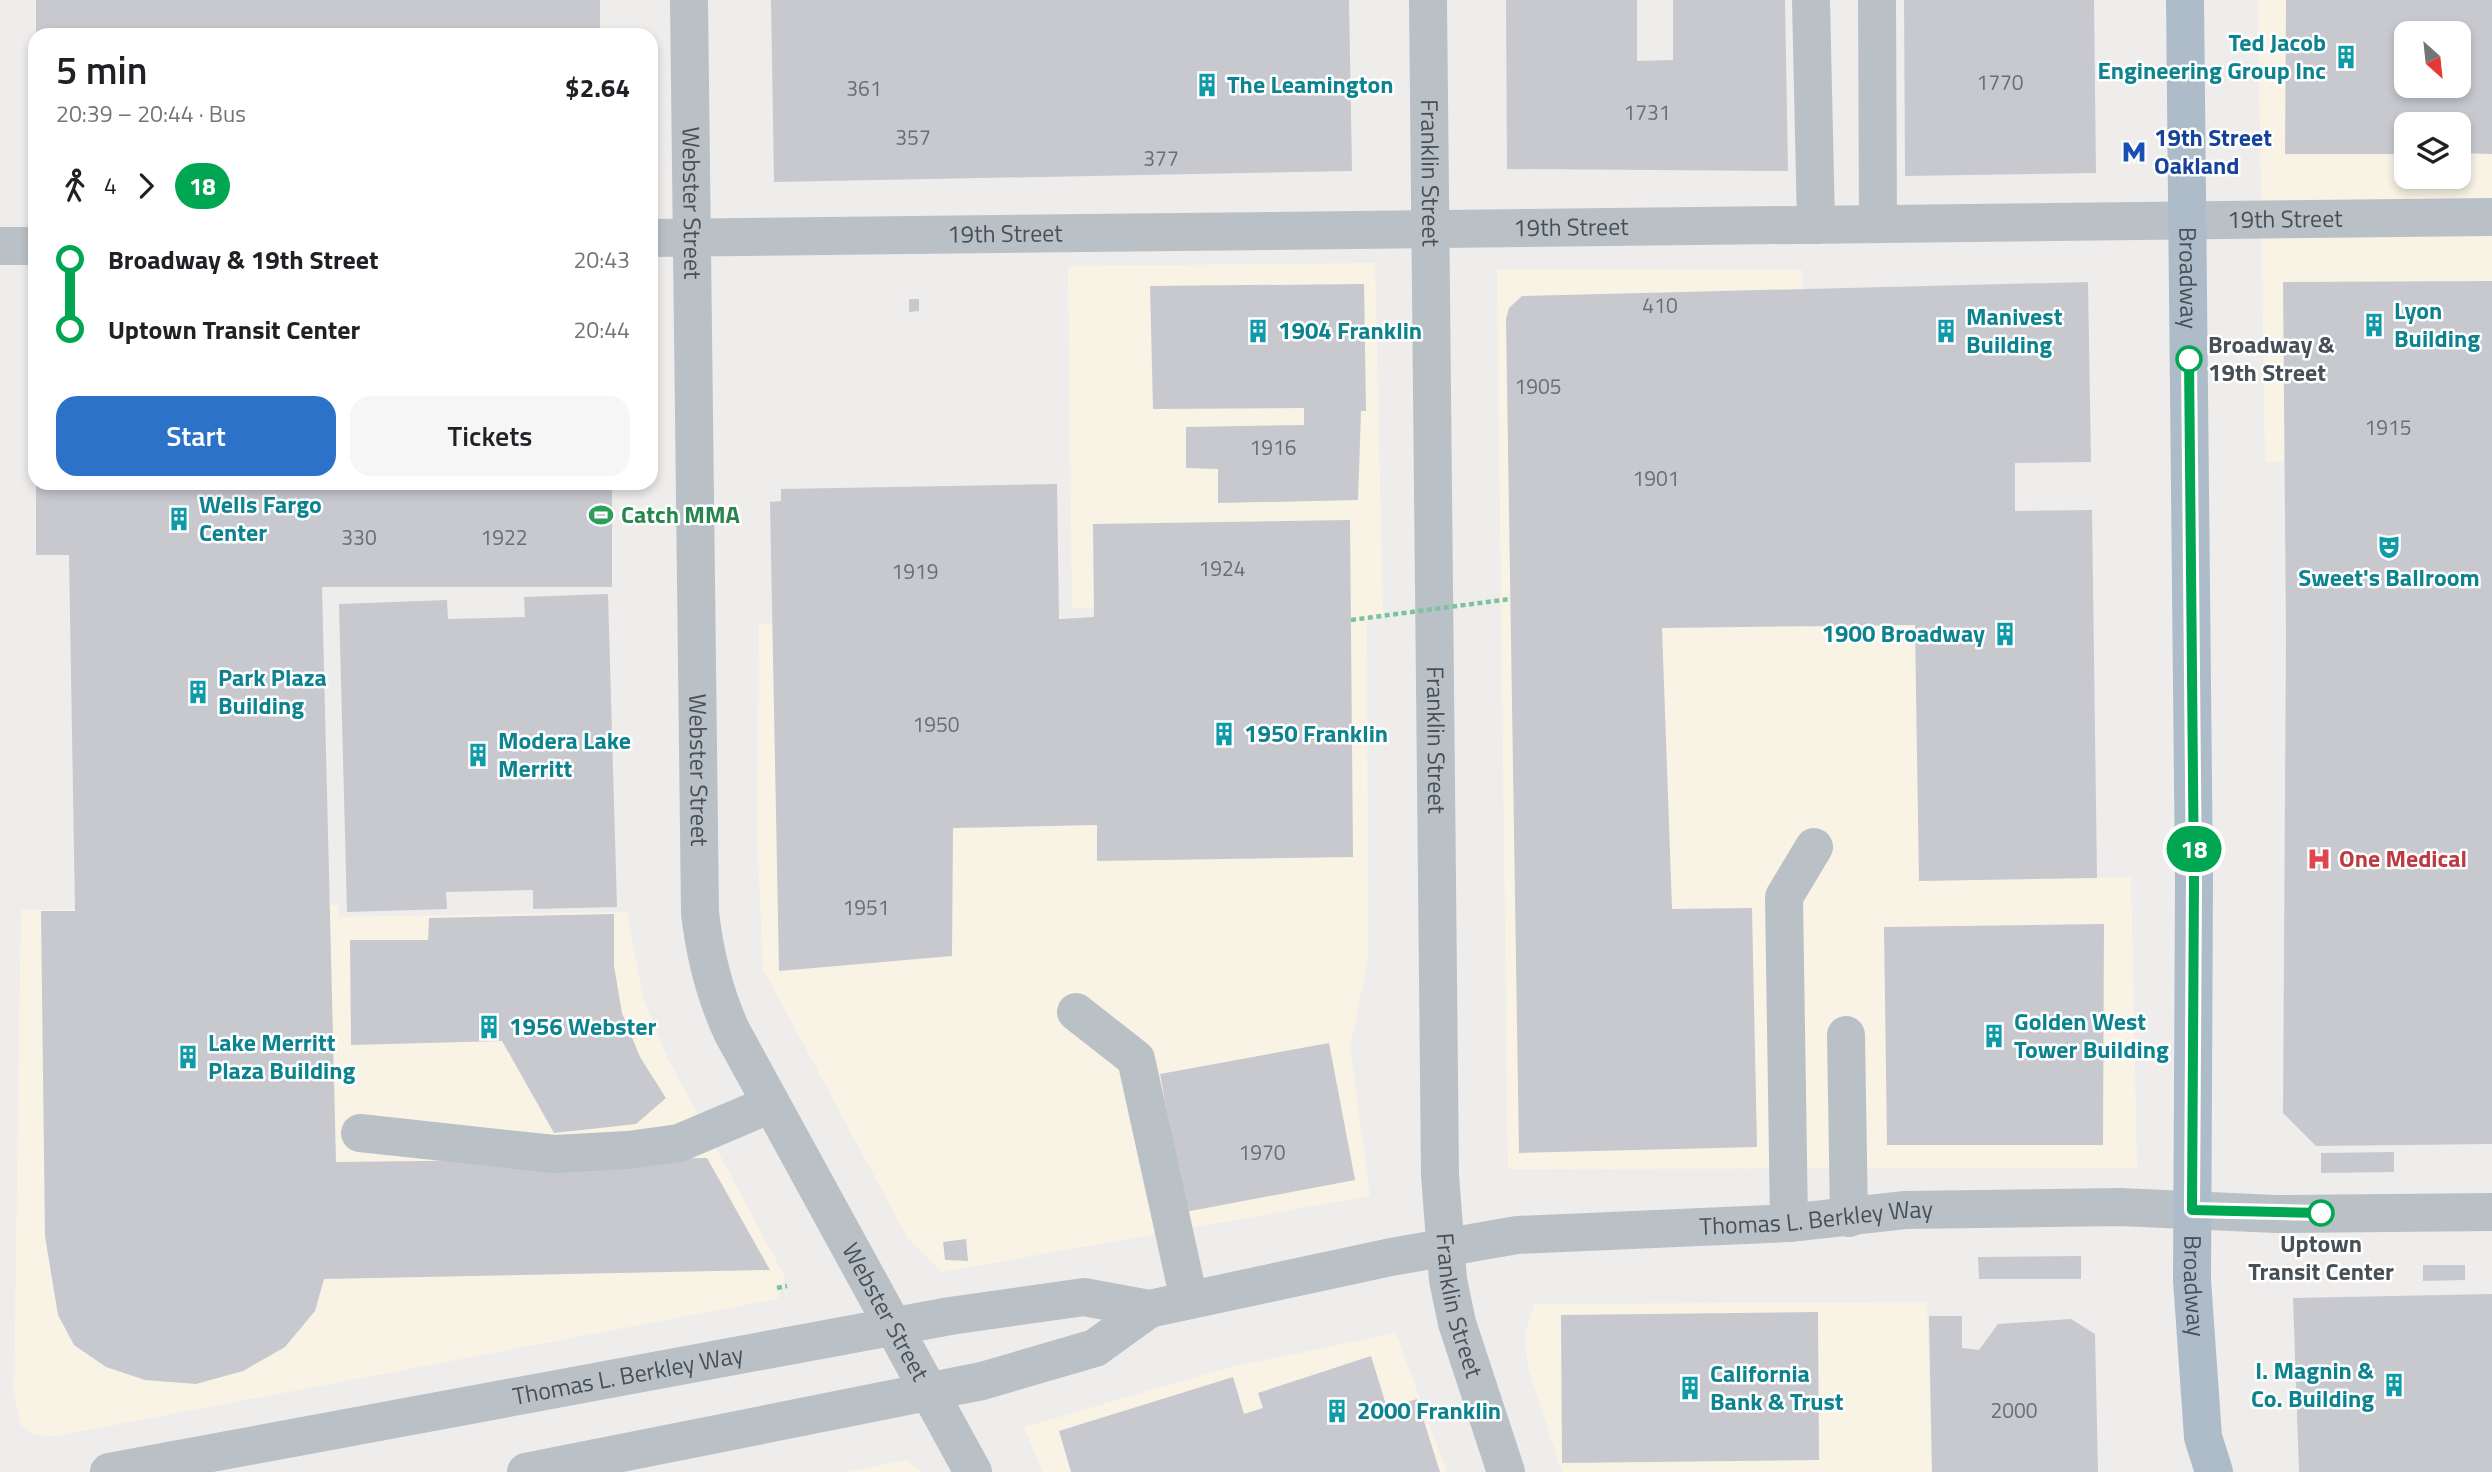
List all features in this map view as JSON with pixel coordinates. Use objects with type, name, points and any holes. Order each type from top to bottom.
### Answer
[{"type":"main road","name":"Broadway","points":[[2185,0],[2194,883],[2192,1280],[2209,1455],[2186,1472]]},
{"type":"street","name":"Webster Street","points":[[689,0],[700,913],[705,953],[716,996],[771,1104],[973,1472]]},
{"type":"street","name":"Franklin Street","points":[[1428,0],[1436,999],[1440,1175],[1445,1247],[1457,1323],[1506,1472]]},
{"type":"street","points":[[1811,0],[1816,225]]},
{"type":"street","points":[[1877,0],[1878,224]]},
{"type":"street","name":"19th Street","points":[[658,238],[2492,217]]},
{"type":"street","points":[[0,246],[28,246]]},
{"type":"street","points":[[1789,1223],[1784,897],[1814,847]]},
{"type":"street","points":[[1076,1012],[1136,1059],[1189,1300]]},
{"type":"street","points":[[1846,1035],[1849,1218]]},
{"type":"street","points":[[360,1133],[554,1154],[628,1150],[679,1143],[771,1104]]},
{"type":"street","name":"Thomas L. Berkley Way","points":[[108,1472],[893,1326],[1084,1297],[1149,1309],[1445,1247],[1517,1235],[1789,1223],[1905,1210],[2192,1210],[2276,1214],[2492,1212]]},
{"type":"street","name":"Thomas L. Berkley Way","points":[[526,1472],[982,1381],[1095,1348],[1149,1309]]},
{"type":"path","points":[[1351,620],[1510,599]]},
{"type":"path","points":[[777,1288],[787,1286]]},
{"type":"shaded area","points":[[2258,0],[2492,0],[2492,455],[2265,462]]},
{"type":"shaded area","points":[[1375,263],[1383,617],[1367,618],[1368,958],[1350,1047],[1370,1196],[942,1272],[907,1237],[763,969],[757,833],[759,624],[1253,614],[1072,608],[1068,266]]},
{"type":"shaded area","points":[[1497,269],[1802,270],[1806,627],[1915,625],[1919,881],[2131,877],[2137,1168],[1508,1169]]},
{"type":"shaded area","points":[[338,905],[339,917],[627,912],[643,998],[667,1057],[785,1277],[777,1299],[56,1436],[34,1435],[22,1426],[14,1395],[21,910]]},
{"type":"shaded area","points":[[1927,1302],[1932,1472],[1562,1472],[1528,1368],[1525,1335],[1534,1304]]},
{"type":"shaded area","points":[[1396,1333],[1447,1472],[1042,1472],[1024,1427],[1231,1367]]},
{"type":"shaded area","points":[[907,1460],[921,1472],[845,1472]]},
{"type":"building","points":[[36,0],[600,0],[600,28],[36,28]]},
{"type":"building","points":[[771,0],[1349,0],[1352,171],[774,182]]},
{"type":"building","points":[[1506,0],[1637,0],[1637,61],[1673,60],[1673,0],[1785,0],[1788,171],[1507,169]]},
{"type":"building","points":[[1904,0],[2094,0],[2096,173],[1905,176]]},
{"type":"building","points":[[2286,0],[2492,0],[2492,154],[2471,153],[2471,112],[2394,112],[2394,154],[2285,154]]},
{"type":"building","points":[[2492,281],[2492,1144],[2316,1146],[2283,1113],[2286,635],[2283,282]]},
{"type":"building","points":[[2088,282],[2091,462],[2015,463],[2015,511],[2092,510],[2097,878],[1919,881],[1915,625],[1662,628],[1672,909],[1752,908],[1757,1147],[1519,1153],[1506,319],[1509,308],[1522,296]]},
{"type":"building","name":"1904 Franklin","points":[[1364,284],[1366,411],[1361,411],[1358,500],[1218,503],[1218,469],[1186,468],[1186,427],[1304,425],[1304,408],[1153,409],[1150,286]]},
{"type":"building","points":[[909,299],[919,299],[919,311],[909,312]]},
{"type":"building","points":[[1057,484],[1059,619],[1094,617],[1093,524],[1350,520],[1353,857],[1097,861],[1097,825],[953,828],[952,956],[779,971],[770,502],[781,501],[781,489]]},
{"type":"building","points":[[36,490],[612,490],[612,587],[322,587],[336,1162],[707,1158],[770,1270],[324,1279],[315,1311],[285,1347],[243,1371],[196,1384],[145,1380],[106,1367],[74,1345],[58,1315],[45,1236],[41,911],[75,911],[69,555],[36,555]]},
{"type":"building","name":"Modera Lake Merritt","points":[[608,594],[617,907],[533,909],[533,890],[446,892],[447,909],[347,912],[339,604],[447,600],[448,619],[525,617],[524,597]]},
{"type":"building","name":"1956 Webster","points":[[614,914],[614,966],[622,1013],[640,1057],[666,1098],[636,1124],[554,1133],[502,1041],[351,1045],[350,940],[428,940],[429,918]]},
{"type":"building","name":"Golden West Tower Building","points":[[2104,924],[2103,1145],[1887,1145],[1884,927]]},
{"type":"building","points":[[1329,1043],[1355,1180],[1185,1212],[1160,1074]]},
{"type":"building","points":[[2394,1152],[2394,1172],[2321,1173],[2321,1153]]},
{"type":"building","points":[[966,1239],[968,1261],[945,1260],[943,1242]]},
{"type":"building","points":[[2081,1256],[2081,1279],[1979,1279],[1978,1257]]},
{"type":"building","points":[[2423,1265],[2465,1265],[2465,1280],[2423,1281]]},
{"type":"building","name":"I. Magnin & Co. Building","points":[[2492,1294],[2492,1472],[2299,1472],[2293,1298]]},
{"type":"building","name":"California Bank & Trust","points":[[1818,1312],[1819,1460],[1562,1463],[1561,1315]]},
{"type":"building","points":[[1929,1316],[1962,1316],[1962,1348],[1979,1350],[1998,1324],[2071,1319],[2095,1334],[2098,1472],[1932,1472]]},
{"type":"building","points":[[1371,1356],[1387,1408],[1417,1399],[1440,1472],[1071,1472],[1059,1431],[1233,1377],[1244,1414],[1263,1408],[1258,1393]]},
{"type":"bus line","name":"18","points":[[2189,359],[2194,883],[2192,1210],[2321,1213]]},
{"type":"place","name":"Ted Jacob Engineering Group Inc","points":[[2346,57]]},
{"type":"place","name":"The Leamington","points":[[1207,85]]},
{"type":"place","name":"19th Street Oakland","points":[[2134,152]]},
{"type":"place","name":"Lyon Building","points":[[2374,325]]},
{"type":"place","name":"1904 Franklin","points":[[1258,331]]},
{"type":"place","name":"Manivest Building","points":[[1946,331]]},
{"type":"place","name":"Broadway & 19th Street","points":[[2189,359]]},
{"type":"place","name":"Catch MMA","points":[[601,515]]},
{"type":"place","name":"Wells Fargo Center","points":[[179,519]]},
{"type":"place","name":"Sweet's Ballroom","points":[[2389,547]]},
{"type":"place","name":"1900 Broadway","points":[[2005,634]]},
{"type":"place","name":"Park Plaza Building","points":[[198,692]]},
{"type":"place","name":"1950 Franklin","points":[[1224,734]]},
{"type":"place","name":"Modera Lake Merritt","points":[[478,755]]},
{"type":"place","name":"One Medical","points":[[2319,859]]},
{"type":"place","name":"1956 Webster","points":[[489,1027]]},
{"type":"place","name":"Golden West Tower Building","points":[[1994,1036]]},
{"type":"place","name":"Lake Merritt Plaza Building","points":[[188,1057]]},
{"type":"place","name":"Uptown Transit Center","points":[[2321,1213]]},
{"type":"place","name":"I. Magnin & Co. Building","points":[[2394,1385]]},
{"type":"place","name":"California Bank & Trust","points":[[1690,1388]]},
{"type":"place","name":"2000 Franklin","points":[[1337,1411]]}]
